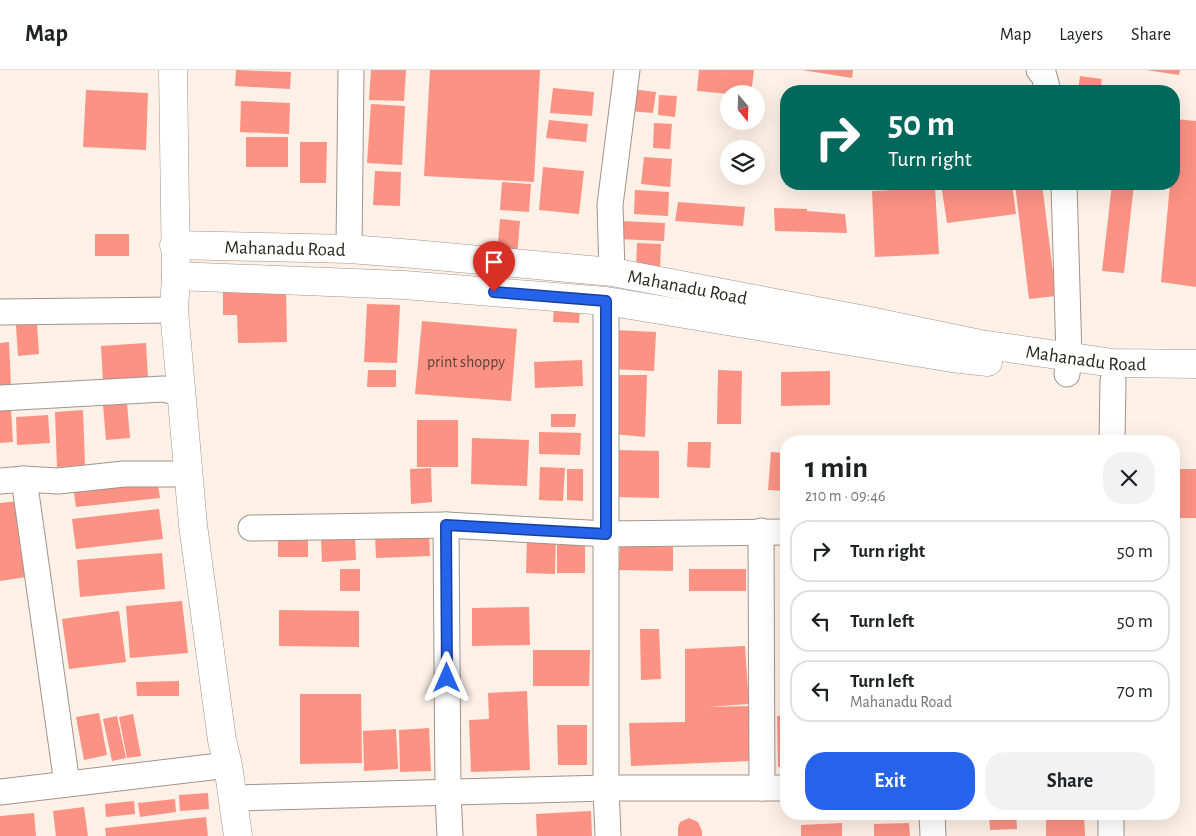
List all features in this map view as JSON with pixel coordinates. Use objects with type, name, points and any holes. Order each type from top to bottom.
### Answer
[{"type":"street","points":[[172,70],[176,276],[174,310],[181,394],[193,525],[222,740],[228,765],[238,836]]},
{"type":"street","points":[[349,249],[352,70]]},
{"type":"street","points":[[612,272],[610,204],[627,70]]},
{"type":"street","points":[[1039,70],[1044,76],[1046,85]]},
{"type":"street","points":[[1064,190],[1068,365]]},
{"type":"street","name":"Mahanadu Road","points":[[174,245],[349,249],[612,272],[980,344],[1068,365],[1113,381],[1196,383]]},
{"type":"street","name":"Mahanadu Road","points":[[176,276],[404,285],[606,301],[952,358],[1068,365],[1113,363],[1196,364]]},
{"type":"street","points":[[606,301],[606,788],[608,836]]},
{"type":"street","points":[[0,312],[174,310]]},
{"type":"street","points":[[1112,435],[1113,381]]},
{"type":"street","points":[[0,398],[163,388],[181,394]]},
{"type":"street","points":[[0,481],[24,479],[58,481],[124,474],[188,474]]},
{"type":"street","points":[[24,479],[67,784]]},
{"type":"street","points":[[446,525],[450,836]]},
{"type":"street","points":[[250,528],[446,525],[606,534],[780,532]]},
{"type":"street","points":[[760,531],[762,788]]},
{"type":"street","points":[[0,792],[228,765]]},
{"type":"street","points":[[233,798],[606,788],[780,788]]},
{"type":"street","points":[[932,820],[933,836]]},
{"type":"street","points":[[1111,820],[1111,836]]},
{"type":"building","points":[[236,70],[291,72],[290,89],[235,86]]},
{"type":"building","points":[[371,70],[406,70],[404,101],[369,100]]},
{"type":"building","points":[[430,70],[540,70],[534,182],[424,176]]},
{"type":"building","points":[[699,70],[754,70],[752,85],[720,85],[720,93],[697,91]]},
{"type":"building","points":[[802,70],[853,70],[852,78]]},
{"type":"building","points":[[1146,70],[1180,70],[1179,75]]},
{"type":"building","points":[[1080,76],[1102,79],[1101,85],[1079,85]]},
{"type":"building","points":[[553,88],[594,92],[592,116],[550,113]]},
{"type":"building","points":[[631,89],[656,92],[653,113],[629,111]]},
{"type":"building","points":[[86,90],[148,93],[146,150],[83,147]]},
{"type":"building","points":[[659,95],[677,96],[675,117],[658,115]]},
{"type":"building","points":[[241,101],[290,103],[289,134],[240,132]]},
{"type":"building","points":[[371,104],[405,106],[402,165],[367,163]]},
{"type":"building","points":[[1180,119],[1196,121],[1196,287],[1161,282],[1169,190],[1180,190]]},
{"type":"building","points":[[549,120],[588,124],[586,142],[546,138]]},
{"type":"building","points":[[654,123],[672,124],[670,149],[653,148]]},
{"type":"building","points":[[246,137],[288,137],[288,167],[246,167]]},
{"type":"building","points":[[300,142],[327,142],[326,183],[300,183]]},
{"type":"building","points":[[644,157],[672,159],[670,187],[641,184]]},
{"type":"building","points":[[543,167],[584,171],[579,214],[539,210]]},
{"type":"building","points":[[375,171],[401,172],[400,206],[373,205]]},
{"type":"building","points":[[502,182],[531,184],[529,212],[500,210]]},
{"type":"building","points":[[635,190],[669,192],[668,216],[634,214]]},
{"type":"building","points":[[935,190],[939,254],[875,257],[872,191]]},
{"type":"building","points":[[942,190],[1013,190],[1016,214],[947,223]]},
{"type":"building","points":[[1016,190],[1043,190],[1056,296],[1029,299]]},
{"type":"building","points":[[1111,190],[1133,190],[1124,273],[1102,271]]},
{"type":"building","points":[[678,202],[745,207],[743,226],[675,221]]},
{"type":"building","points":[[774,208],[807,209],[807,211],[845,214],[847,233],[775,231]]},
{"type":"building","points":[[500,219],[520,221],[517,256],[497,255]]},
{"type":"building","points":[[619,221],[665,223],[664,241],[618,239]]},
{"type":"building","points":[[95,234],[129,234],[129,256],[95,256]]},
{"type":"building","points":[[637,243],[661,244],[660,271],[636,270]]},
{"type":"building","points":[[286,290],[287,342],[238,343],[237,315],[223,315],[223,291]]},
{"type":"building","points":[[367,304],[400,305],[397,363],[364,362]]},
{"type":"building","points":[[554,308],[580,308],[579,323],[553,322]]},
{"type":"building","points":[[422,321],[517,329],[511,401],[415,394]]},
{"type":"building","points":[[37,323],[39,354],[18,356],[16,325]]},
{"type":"building","points":[[614,330],[656,332],[654,371],[612,369]]},
{"type":"building","points":[[9,342],[11,386],[0,387],[0,343]]},
{"type":"building","points":[[146,343],[148,379],[103,382],[101,346]]},
{"type":"building","points":[[582,360],[583,386],[535,388],[534,362]]},
{"type":"building","points":[[368,370],[396,370],[396,387],[367,387]]},
{"type":"building","points":[[718,370],[742,371],[741,424],[717,424]]},
{"type":"building","points":[[830,371],[830,405],[781,406],[781,372]]},
{"type":"building","points":[[616,375],[647,375],[645,437],[613,434]]},
{"type":"building","points":[[127,403],[130,438],[106,440],[103,405]]},
{"type":"building","points":[[11,409],[13,442],[0,443],[0,410]]},
{"type":"building","points":[[83,410],[85,466],[57,467],[55,412]]},
{"type":"building","points":[[551,414],[576,414],[575,427],[551,427]]},
{"type":"building","points":[[48,415],[50,443],[17,445],[16,417]]},
{"type":"building","points":[[417,420],[458,420],[458,467],[417,467]]},
{"type":"building","points":[[539,432],[581,433],[580,455],[539,454]]},
{"type":"building","points":[[472,438],[529,440],[527,486],[471,484]]},
{"type":"building","points":[[688,442],[711,442],[710,468],[687,467]]},
{"type":"building","points":[[615,450],[659,451],[659,498],[615,497]]},
{"type":"building","points":[[771,452],[780,453],[780,491],[768,490]]},
{"type":"building","points":[[540,467],[565,468],[563,501],[539,500]]},
{"type":"building","points":[[431,468],[432,502],[411,504],[410,469]]},
{"type":"building","points":[[567,469],[583,469],[583,501],[567,500]]},
{"type":"building","points":[[1180,469],[1196,469],[1196,518],[1180,518]]},
{"type":"building","points":[[157,478],[160,498],[76,507],[73,486]]},
{"type":"building","points":[[20,501],[32,576],[0,581],[0,503]]},
{"type":"building","points":[[159,509],[163,539],[76,549],[72,519]]},
{"type":"building","points":[[429,532],[430,556],[376,558],[375,534]]},
{"type":"building","points":[[355,535],[356,560],[322,562],[321,537]]},
{"type":"building","points":[[527,537],[556,537],[555,574],[526,573]]},
{"type":"building","points":[[308,538],[308,557],[278,557],[278,539]]},
{"type":"building","points":[[557,545],[585,545],[585,573],[557,573]]},
{"type":"building","points":[[620,546],[673,547],[673,571],[619,570]]},
{"type":"building","points":[[162,553],[165,589],[80,597],[77,560]]},
{"type":"building","points":[[340,569],[360,569],[360,591],[340,591]]},
{"type":"building","points":[[689,569],[746,569],[746,591],[689,591]]},
{"type":"building","points":[[182,601],[188,653],[130,658],[126,606]]},
{"type":"building","points":[[529,607],[530,645],[472,646],[472,608]]},
{"type":"building","points":[[279,610],[359,611],[359,647],[279,646]]},
{"type":"building","points":[[119,611],[126,662],[69,669],[62,619]]},
{"type":"building","points":[[640,629],[659,629],[661,679],[641,680]]},
{"type":"building","points":[[745,646],[749,704],[707,707],[751,706],[750,761],[631,766],[629,723],[685,722],[685,649]]},
{"type":"building","points":[[533,650],[590,650],[589,686],[533,686]]},
{"type":"building","points":[[179,681],[179,696],[137,696],[136,682]]},
{"type":"building","points":[[527,691],[530,770],[471,772],[469,720],[489,719],[488,693]]},
{"type":"building","points":[[300,694],[361,694],[362,763],[300,764]]},
{"type":"building","points":[[99,713],[107,755],[84,760],[76,717]]},
{"type":"building","points":[[133,714],[141,756],[127,758],[119,717]]},
{"type":"building","points":[[117,716],[126,758],[112,761],[103,719]]},
{"type":"building","points":[[777,716],[780,716],[780,767],[778,767]]},
{"type":"building","points":[[557,725],[587,725],[587,765],[558,765]]},
{"type":"building","points":[[429,728],[431,771],[400,772],[399,730]]},
{"type":"building","points":[[396,729],[398,769],[364,771],[363,731]]},
{"type":"building","points":[[208,793],[209,809],[180,811],[179,795]]},
{"type":"building","points":[[175,799],[176,812],[140,817],[138,803]]},
{"type":"building","points":[[134,801],[135,814],[106,817],[105,804]]},
{"type":"building","points":[[84,807],[88,836],[56,836],[53,811]]},
{"type":"building","points":[[591,811],[592,836],[537,836],[536,814]]},
{"type":"building","points":[[34,813],[36,836],[0,836],[0,816]]},
{"type":"building","points":[[206,817],[208,836],[106,836],[105,828]]},
{"type":"building","points":[[689,818],[698,822],[702,836],[678,836],[680,822]]},
{"type":"building","points":[[989,820],[1016,820],[1017,829],[990,830]]},
{"type":"building","points":[[1046,820],[1084,820],[1085,836],[1046,836]]},
{"type":"building","points":[[842,823],[842,836],[801,836],[801,825]]},
{"type":"building","points":[[909,823],[910,836],[874,836],[874,824]]},
{"type":"route","points":[[447,678],[446,525],[606,534],[606,301],[494,292]]}]
